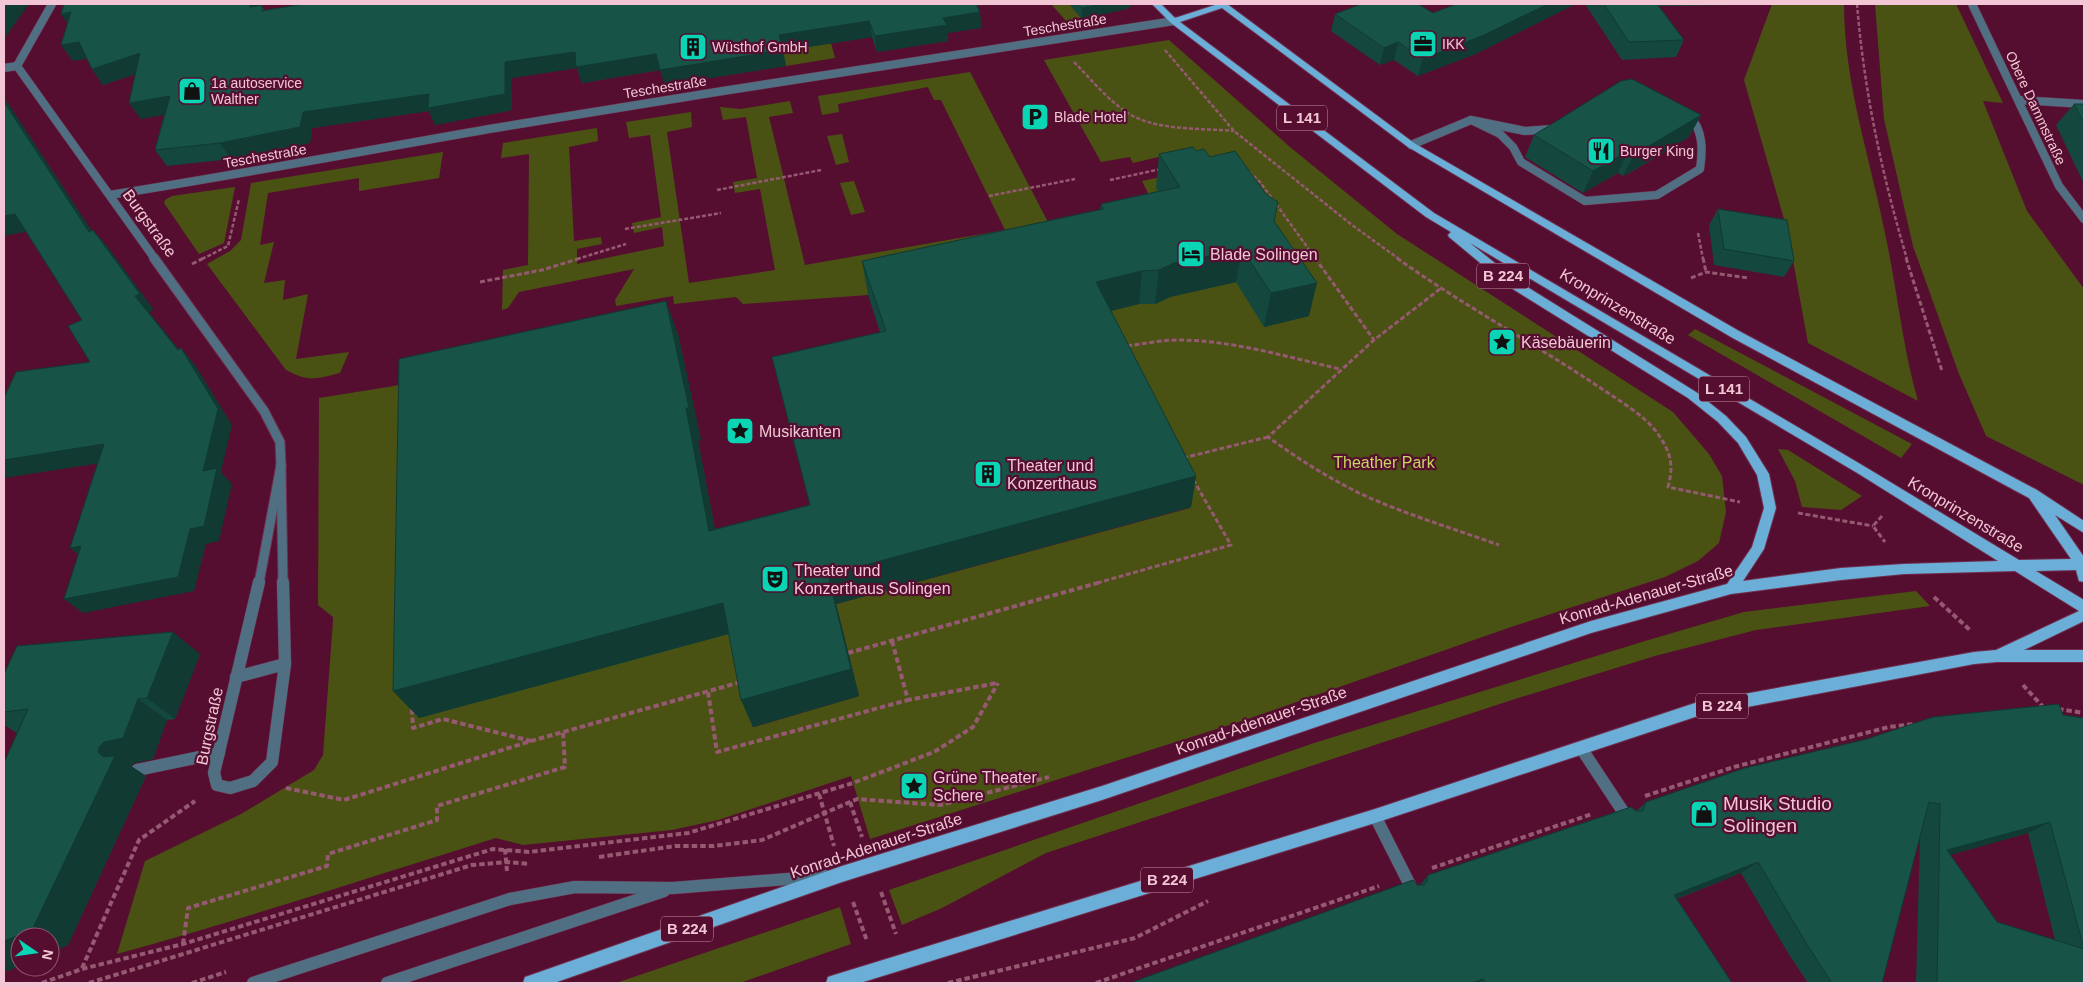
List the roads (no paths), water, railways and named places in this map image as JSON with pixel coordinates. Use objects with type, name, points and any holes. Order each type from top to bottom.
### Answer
[{"type":"main road","name":"Kronprinzenstraße","points":[[1156,4],[1174,21],[1430,215],[2017,565],[2084,607]]},
{"type":"main road","name":"Kronprinzenstraße","points":[[1223,4],[1374,120],[1410,145],[1735,334],[2032,494],[2084,528]]},
{"type":"main road","name":"Teschestraße","points":[[1174,21],[1223,4]]},
{"type":"main road","name":"B 224","points":[[1430,215],[1512,283],[1692,395],[1722,419],[1742,440],[1764,474],[1770,508],[1758,549],[1731,588]]},
{"type":"main road","points":[[2032,494],[2083,568]]},
{"type":"main road","name":"B 224","points":[[2017,565],[2083,568]]},
{"type":"main road","name":"Konrad-Adenauer-Straße","points":[[531,983],[842,874],[1102,793],[1591,627],[1731,588],[1904,569],[2017,565]]},
{"type":"main road","points":[[1996,656],[2084,615]]},
{"type":"main road","name":"B 224","points":[[834,983],[1375,816],[1695,710],[1996,656],[2084,656]]},
{"type":"street","points":[[4,68],[17,66],[52,4]]},
{"type":"street","name":"Obere Dammstraße","points":[[1972,4],[2059,186],[2084,219]]},
{"type":"street","name":"Teschestraße","points":[[110,195],[244,174],[485,130],[702,94],[1174,21]]},
{"type":"street","name":"Burgstraße","points":[[17,66],[264,411],[280,442],[281,464],[286,664],[272,762],[254,781],[230,788],[217,785],[214,773],[258,589],[281,464]]},
{"type":"street","points":[[2019,100],[2084,104]]},
{"type":"street","points":[[1471,120],[1502,136],[1514,149],[1520,162],[1585,201],[1657,196],[1700,169],[1703,156],[1702,138],[1692,118],[1681,109]]},
{"type":"street","points":[[1410,145],[1471,120],[1534,132],[1551,130],[1558,125]]},
{"type":"street","points":[[236,677],[286,664]]},
{"type":"street","points":[[1581,748],[1626,816]]},
{"type":"street","points":[[137,770],[174,764],[218,753]]},
{"type":"street","points":[[1375,816],[1412,889]]},
{"type":"street","points":[[253,983],[510,899],[575,887],[672,888],[842,874]]},
{"type":"street","points":[[387,983],[672,888]]},
{"type":"place","name":"IKK","points":[[1423,44]]},
{"type":"place","name":"Wüsthof GmbH","points":[[693,47]]},
{"type":"place","name":"1a autoservice Walther","points":[[192,91]]},
{"type":"place","name":"Blade Hotel","points":[[1035,117]]},
{"type":"place","name":"Burger King","points":[[1601,151]]},
{"type":"place","name":"Blade Solingen","points":[[1191,254]]},
{"type":"place","name":"Käsebäuerin","points":[[1502,342]]},
{"type":"place","name":"Musikanten","points":[[740,431]]},
{"type":"place","name":"Theater und Konzerthaus","points":[[988,474]]},
{"type":"place","name":"Theater und Konzerthaus Solingen","points":[[775,579]]},
{"type":"place","name":"Grüne Theater Schere","points":[[914,786]]},
{"type":"place","name":"Musik Studio Solingen","points":[[1704,814]]},
{"type":"park label","name":"Theather Park","points":[[1384,462]]}]
